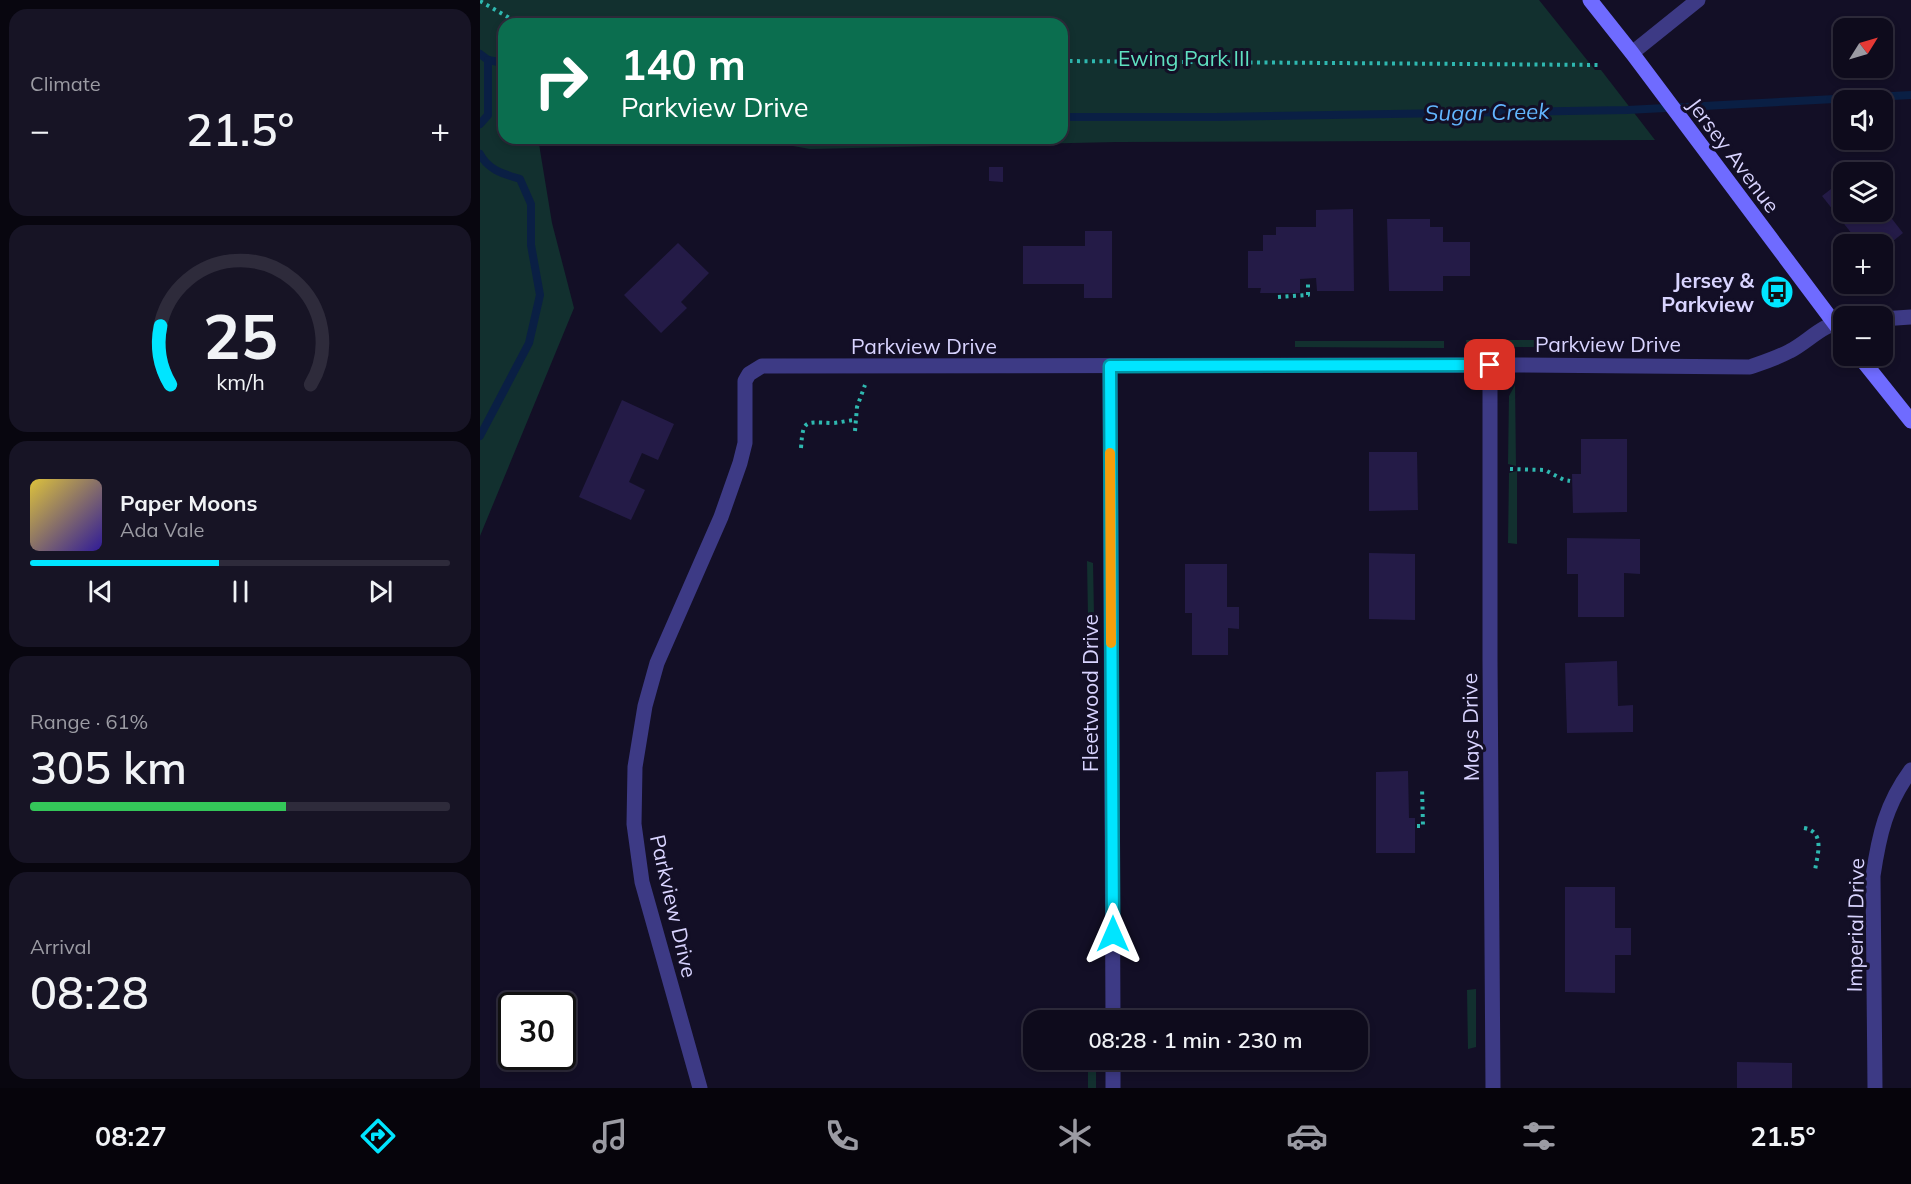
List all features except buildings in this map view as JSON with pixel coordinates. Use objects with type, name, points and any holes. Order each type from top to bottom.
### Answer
[{"type":"street","name":"Jersey Avenue","points":[[1590,0],[1833,316]]},
{"type":"street","points":[[1632,53],[1698,0]]},
{"type":"street","points":[[1893,318],[1911,317]]},
{"type":"street","name":"Parkview Drive","points":[[700,1088],[642,882],[633,799],[635,767],[645,706],[657,663],[721,517],[740,463],[745,443],[744,385],[749,374],[762,366],[1750,366],[1792,350],[1833,325]]},
{"type":"street","name":"Mays Drive","points":[[1490,365],[1493,1088]]},
{"type":"street","name":"Fleetwood Drive","points":[[1110,366],[1113,1010]]},
{"type":"street","points":[[1867,366],[1911,422]]},
{"type":"street","name":"Imperial Drive","points":[[1875,1088],[1874,876],[1878,844],[1887,811],[1900,785],[1911,770]]},
{"type":"street","points":[[1113,1070],[1113,1088]]},
{"type":"path","points":[[480,1],[510,18]]},
{"type":"path","points":[[1068,61],[1601,65]]},
{"type":"path","points":[[1278,297],[1308,295],[1308,280]]},
{"type":"path","points":[[855,431],[856,407],[865,389],[865,367]]},
{"type":"path","points":[[801,448],[802,432],[809,423],[856,420]]},
{"type":"path","points":[[1491,470],[1545,470],[1570,481]]},
{"type":"path","points":[[1417,826],[1423,826],[1422,787]]},
{"type":"path","points":[[1804,828],[1811,829],[1817,835],[1819,842],[1815,871]]},
{"type":"green space","name":"Ewing Park III","points":[[480,0],[1539,0],[1595,70],[1601,70],[1655,140],[1068,143],[1068,18],[498,18],[498,144],[539,144],[552,223],[574,308],[480,536]]},
{"type":"green space","name":"Ewing Park III","points":[[781,144],[1029,144],[810,149]]},
{"type":"green space","points":[[1466,340],[1554,340],[1554,347],[1467,347]]},
{"type":"green space","points":[[1295,341],[1444,341],[1444,348],[1295,347]]},
{"type":"green space","points":[[1515,385],[1516,466],[1508,464],[1509,396]]},
{"type":"green space","points":[[1517,471],[1517,544],[1508,543],[1509,473]]},
{"type":"green space","points":[[1087,561],[1093,563],[1094,616],[1088,616]]},
{"type":"green space","points":[[1476,989],[1476,1047],[1468,1049],[1467,990]]},
{"type":"green space","points":[[1088,1070],[1096,1070],[1096,1088],[1088,1088]]},
{"type":"waterway","name":"Sugar Creek","points":[[480,54],[488,60],[498,62]]},
{"type":"waterway","name":"Sugar Creek","points":[[480,124],[488,115],[488,60]]},
{"type":"waterway","name":"Sugar Creek","points":[[1068,117],[1216,117],[1627,110],[1911,95]]},
{"type":"waterway","name":"Sugar Creek","points":[[480,154],[492,168],[520,179],[531,204],[531,245],[540,295],[529,343],[480,436]]},
{"type":"slow traffic","points":[[1110,453],[1111,643]]},
{"type":"place","name":"Jersey & Parkview","points":[[1777,292]]},
{"type":"route","points":[[1113,934],[1110,366],[1490,365]]}]
